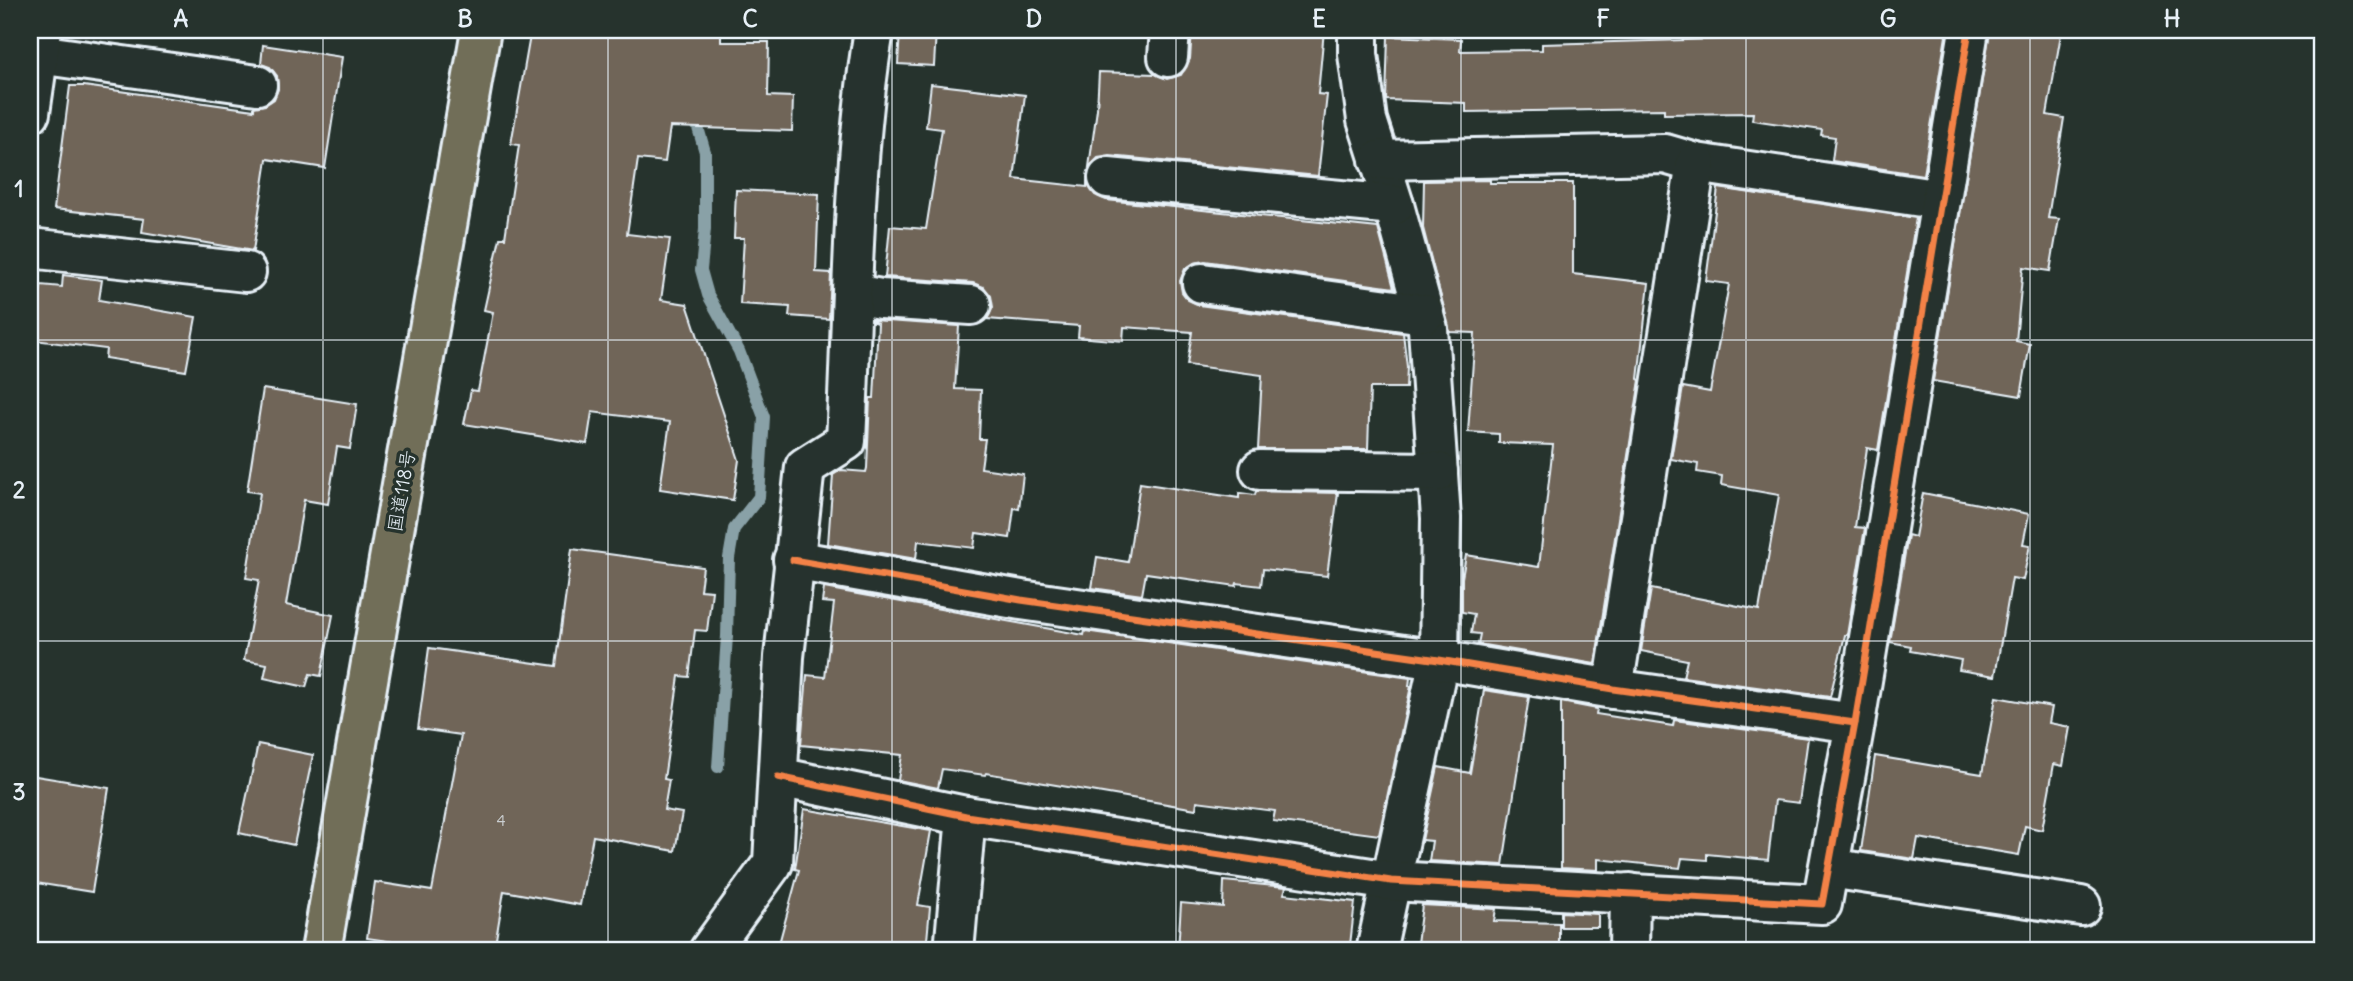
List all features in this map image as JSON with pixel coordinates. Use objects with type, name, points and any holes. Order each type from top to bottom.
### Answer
[{"type":"highway","name":"国道118号","points":[[321,951],[481,30]]},
{"type":"street","points":[[709,951],[773,863],[784,657],[805,467],[846,440],[865,92],[874,30]]},
{"type":"street","points":[[1358,30],[1358,54],[1367,120],[1394,205],[1428,329],[1441,518],[1439,660],[1376,951]]},
{"type":"street","points":[[778,778],[966,816],[1391,881],[1822,904],[1855,723],[1969,30]]},
{"type":"street","points":[[30,113],[40,42],[257,85]]},
{"type":"street","points":[[1379,160],[1665,154],[1696,163],[1941,201]]},
{"type":"street","points":[[1613,689],[1696,163]]},
{"type":"street","points":[[1108,178],[1394,205]]},
{"type":"street","points":[[30,248],[246,272]]},
{"type":"street","points":[[1202,282],[1424,314]]},
{"type":"street","points":[[853,294],[881,299],[971,305]]},
{"type":"street","points":[[1260,470],[1438,472]]},
{"type":"street","points":[[793,560],[1021,600],[1855,723]]},
{"type":"street","points":[[954,951],[966,816]]},
{"type":"street","points":[[1829,868],[2081,906]]},
{"type":"street","points":[[1629,951],[1630,893]]},
{"type":"building","points":[[531,30],[721,30],[721,42],[769,42],[768,96],[793,97],[792,131],[670,127],[665,162],[638,159],[627,234],[670,239],[661,300],[687,304],[739,460],[733,500],[660,489],[670,422],[592,412],[587,444],[464,424],[471,390],[478,391],[493,312],[484,310],[500,238],[505,238],[519,145],[511,144]]},
{"type":"building","points":[[900,30],[936,30],[934,66],[898,64]]},
{"type":"building","points":[[1192,30],[1324,30],[1318,94],[1327,95],[1318,176],[1110,156],[1098,158],[1089,167],[1099,72],[1155,74],[1167,79],[1181,75],[1190,59]]},
{"type":"building","points":[[1723,30],[1947,30],[1923,175],[1832,161],[1835,137],[1821,135],[1822,130],[1752,120],[1753,113],[1664,114],[1664,109],[1466,112],[1466,103],[1386,100],[1388,36],[1461,39],[1460,51],[1542,50],[1542,44],[1722,39]]},
{"type":"building","points":[[1990,30],[2033,30],[2061,34],[2047,115],[2064,118],[2048,218],[2059,219],[2050,271],[2023,267],[2016,341],[2030,344],[2021,396],[1933,381]]},
{"type":"building","points":[[263,45],[342,57],[325,168],[267,159],[253,251],[142,232],[144,219],[54,209],[70,86],[254,110],[254,107],[265,105],[274,99],[278,89],[277,76],[270,67],[261,64]]},
{"type":"building","points":[[931,84],[1025,95],[1014,179],[1087,187],[1087,182],[1095,195],[1106,200],[1378,228],[1394,288],[1205,261],[1194,263],[1185,269],[1180,281],[1182,292],[1188,300],[1199,305],[1403,333],[1407,367],[1406,388],[1370,388],[1368,449],[1258,449],[1262,375],[1187,365],[1192,332],[1124,327],[1123,341],[1078,337],[1079,326],[987,319],[993,307],[991,296],[984,287],[973,283],[885,277],[890,226],[926,229],[942,129],[926,127]]},
{"type":"building","points":[[1490,180],[1490,183],[1573,183],[1573,274],[1649,283],[1640,380],[1595,664],[1478,644],[1480,634],[1471,633],[1474,614],[1462,612],[1462,578],[1466,555],[1539,567],[1553,445],[1499,443],[1499,434],[1468,432],[1475,333],[1450,332],[1423,228],[1424,181]]},
{"type":"building","points":[[1718,188],[1916,218],[1878,450],[1867,448],[1855,527],[1865,528],[1847,635],[1830,697],[1683,677],[1687,660],[1641,651],[1651,589],[1759,610],[1779,495],[1721,485],[1722,476],[1697,472],[1698,464],[1671,459],[1683,387],[1710,392],[1729,284],[1706,281]]},
{"type":"building","points":[[736,190],[819,194],[816,272],[831,273],[829,319],[789,316],[790,307],[740,304],[744,238],[734,238]]},
{"type":"building","points":[[63,275],[102,280],[99,300],[196,317],[186,371],[105,358],[106,349],[34,340],[41,285],[62,287]]},
{"type":"building","points":[[873,320],[959,326],[955,389],[981,390],[979,439],[985,439],[981,468],[1023,474],[1019,509],[1014,508],[1010,538],[976,533],[974,548],[918,541],[916,559],[828,544],[833,475],[841,470],[866,472],[867,468],[870,398],[874,398],[878,323]]},
{"type":"building","points":[[263,389],[357,404],[350,449],[337,447],[328,504],[304,500],[286,605],[333,615],[321,676],[310,674],[306,687],[264,678],[267,664],[244,660],[259,580],[246,578],[260,493],[247,491]]},
{"type":"building","points":[[1140,483],[1239,498],[1239,493],[1255,495],[1256,491],[1338,493],[1327,576],[1263,569],[1261,586],[1237,583],[1236,586],[1146,573],[1142,595],[1092,588],[1097,557],[1128,562]]},
{"type":"building","points":[[1923,493],[2029,514],[2023,544],[2030,545],[2023,580],[2012,578],[1995,676],[1959,670],[1961,660],[1910,651],[1911,646],[1890,642],[1908,535],[1915,537]]},
{"type":"building","points":[[572,549],[703,567],[700,590],[712,591],[707,631],[695,630],[689,677],[679,676],[664,779],[669,780],[664,810],[682,813],[675,851],[593,836],[580,905],[504,891],[494,951],[456,951],[367,938],[375,882],[432,891],[461,735],[418,729],[429,648],[556,666]]},
{"type":"building","points":[[824,588],[1084,635],[1085,631],[1410,678],[1411,686],[1379,835],[1273,821],[1275,811],[1197,801],[1196,809],[986,773],[942,769],[938,788],[898,780],[902,755],[801,745],[807,675],[825,677],[834,603],[822,602]]},
{"type":"building","points":[[1484,690],[1529,697],[1503,865],[1429,861],[1432,841],[1422,840],[1438,767],[1470,773]]},
{"type":"building","points":[[1996,697],[2052,707],[2049,723],[2070,727],[2063,766],[2054,764],[2042,830],[2025,826],[2019,855],[1918,838],[1914,859],[1861,851],[1875,756],[1982,774]]},
{"type":"building","points":[[1561,702],[1597,709],[1596,714],[1673,726],[1674,720],[1808,738],[1799,803],[1775,800],[1768,860],[1707,854],[1707,860],[1682,858],[1680,868],[1598,859],[1598,870],[1561,868]]},
{"type":"building","points":[[258,744],[313,755],[294,845],[239,833]]},
{"type":"building","points":[[30,775],[109,788],[92,892],[30,882]]},
{"type":"building","points":[[804,809],[931,831],[918,905],[930,907],[926,951],[777,951],[799,870],[795,869]]},
{"type":"building","points":[[1224,881],[1286,887],[1284,894],[1355,902],[1350,945],[1342,944],[1342,951],[1178,951],[1181,903],[1223,907]]},
{"type":"building","points":[[1422,905],[1496,909],[1494,921],[1559,923],[1559,951],[1416,951]]},
{"type":"building","points":[[1561,912],[1598,914],[1598,927],[1561,927]]},
{"type":"waterway","points":[[694,114],[705,152],[705,229],[701,270],[708,295],[739,351],[764,417],[759,497],[734,529],[729,558],[727,636],[718,767]]},
{"type":"cycle path","points":[[778,777],[966,816],[1391,881],[1822,904],[1855,723],[1969,30]]},
{"type":"cycle path","points":[[793,560],[1021,600],[1855,723]]}]
